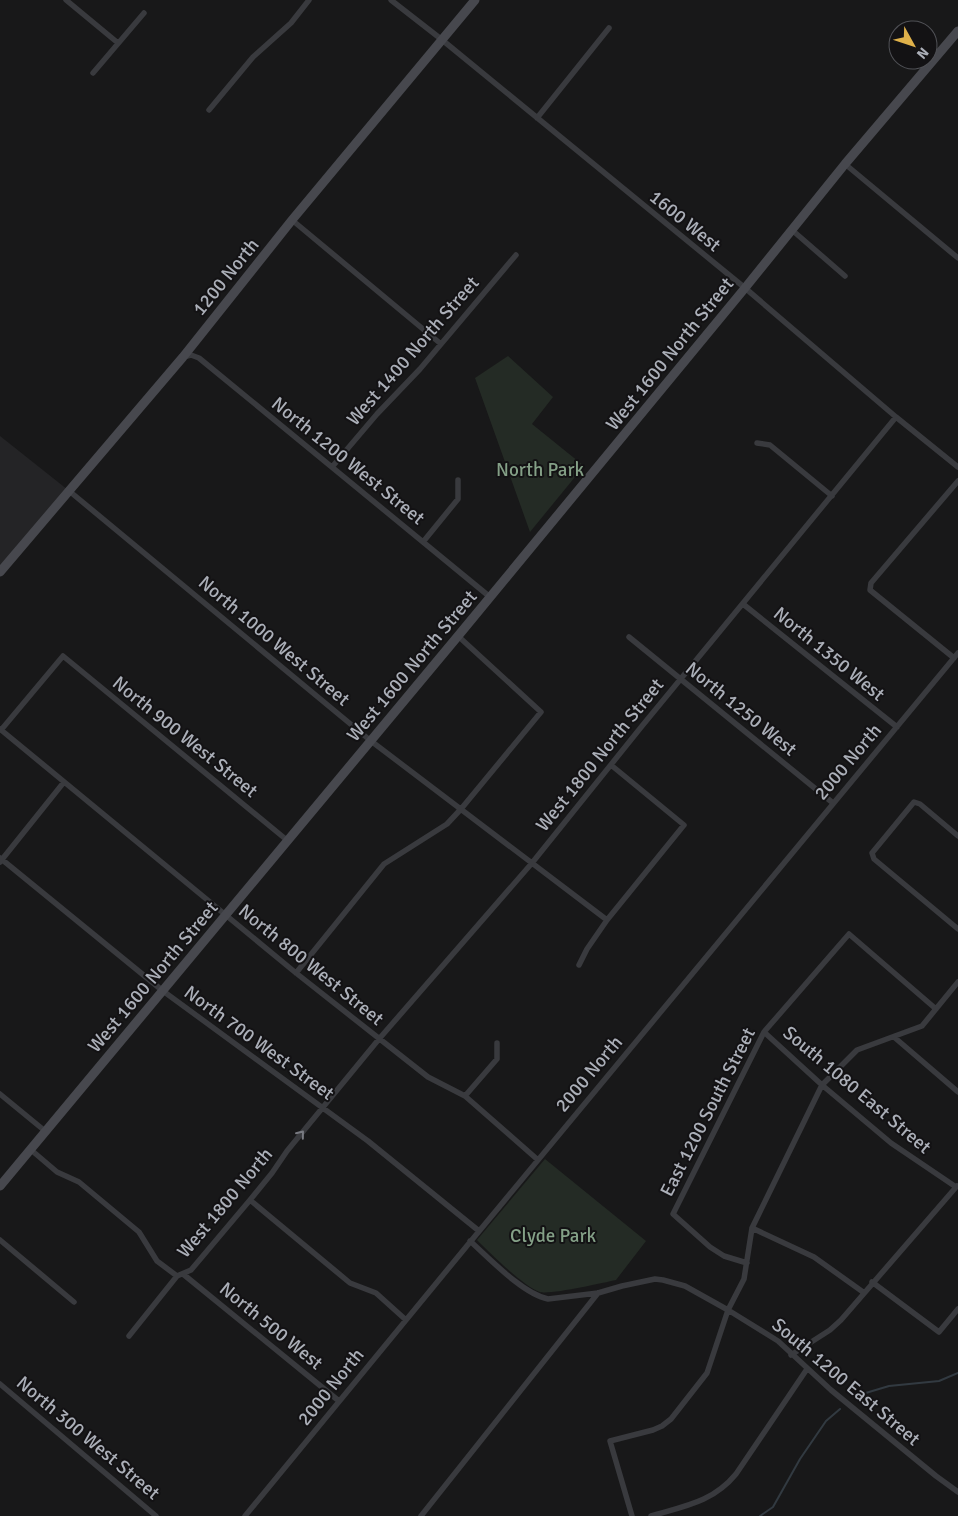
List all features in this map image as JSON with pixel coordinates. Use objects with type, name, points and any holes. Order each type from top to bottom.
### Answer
[{"type":"street","points":[[66,0],[118,43]]},
{"type":"street","points":[[209,110],[254,57],[291,23],[309,0]]},
{"type":"street","name":"1600 West","points":[[391,0],[745,288],[958,468]]},
{"type":"street","name":"1200 North","points":[[0,572],[183,357],[292,220],[475,0]]},
{"type":"street","points":[[93,73],[144,13]]},
{"type":"street","points":[[537,118],[609,28]]},
{"type":"street","name":"West 1600 North Street","points":[[0,1186],[458,636],[845,164],[958,31]]},
{"type":"street","points":[[845,164],[958,258]]},
{"type":"street","points":[[292,220],[441,344]]},
{"type":"street","points":[[792,230],[845,276]]},
{"type":"street","name":"West 1400 North Street","points":[[332,467],[377,414],[420,370],[516,255]]},
{"type":"street","name":"North 1200 West Street","points":[[183,357],[199,358],[490,597]]},
{"type":"street","name":"West 1800 North Street","points":[[322,1108],[379,1039],[532,863],[896,417]]},
{"type":"street","points":[[757,443],[770,445],[832,496]]},
{"type":"street","points":[[423,542],[458,499],[458,480]]},
{"type":"street","points":[[956,655],[870,590],[871,583],[958,481]]},
{"type":"street","name":"North 1000 West Street","points":[[68,490],[371,741],[607,920]]},
{"type":"street","name":"North 1350 West","points":[[742,604],[896,727]]},
{"type":"street","points":[[296,973],[384,864],[447,824],[541,712],[458,636]]},
{"type":"street","name":"North 1250 West","points":[[629,637],[833,804]]},
{"type":"street","name":"2000 North","points":[[245,1516],[470,1241],[956,655]]},
{"type":"street","name":"North 900 West Street","points":[[0,730],[63,656],[288,841]]},
{"type":"street","name":"North 800 West Street","points":[[0,730],[296,973],[428,1077],[465,1096],[538,1160]]},
{"type":"street","points":[[579,965],[587,949],[607,920],[684,825],[611,765]]},
{"type":"street","points":[[0,860],[64,782]]},
{"type":"street","points":[[958,836],[920,804],[914,802],[872,853],[874,859],[958,929]]},
{"type":"street","name":"North 700 West Street","points":[[0,860],[163,991],[368,1141],[479,1231]]},
{"type":"street","name":"East 1200 South Street","points":[[748,1263],[724,1256],[673,1214],[764,1032],[849,934],[936,1009]]},
{"type":"street","points":[[632,1516],[610,1440],[653,1430],[662,1426],[672,1419],[707,1373],[728,1310],[744,1279],[752,1228],[822,1085],[857,1050],[922,1026],[957,984]]},
{"type":"street","name":"South 1080 East Street","points":[[764,1032],[822,1085],[891,1142],[957,1186]]},
{"type":"street","points":[[894,1037],[958,1092]]},
{"type":"street","points":[[465,1096],[497,1059],[497,1043]]},
{"type":"street","points":[[0,1094],[45,1131]]},
{"type":"street","name":"West 1800 North","points":[[129,1336],[180,1275],[191,1270],[272,1173],[287,1151],[322,1108]]},
{"type":"street","name":"North 500 West","points":[[30,1149],[57,1172],[79,1182],[139,1232],[158,1261],[180,1275],[339,1401]]},
{"type":"street","points":[[791,1354],[830,1330],[841,1320],[957,1186]]},
{"type":"street","points":[[250,1200],[350,1283],[376,1293],[406,1320]]},
{"type":"street","points":[[752,1228],[814,1256],[864,1292]]},
{"type":"street","points":[[0,1240],[74,1302]]},
{"type":"street","name":"South 1200 East Street","points":[[470,1241],[523,1287],[534,1294],[548,1298],[598,1293],[644,1281],[663,1280],[685,1286],[778,1341],[807,1369],[958,1492]]},
{"type":"street","points":[[872,1282],[939,1332],[956,1311]]},
{"type":"street","points":[[421,1516],[598,1293]]},
{"type":"street","points":[[651,1516],[701,1501],[716,1494],[729,1483],[807,1369]]},
{"type":"street","name":"North 300 West Street","points":[[0,1384],[156,1516]]},
{"type":"shaded area","points":[[0,436],[68,490],[0,572]]},
{"type":"green space","name":"North Park","points":[[508,356],[553,397],[532,424],[584,466],[530,532],[475,378]]},
{"type":"green space","name":"Clyde Park","points":[[545,1159],[646,1241],[616,1280],[565,1290],[540,1292],[516,1277],[477,1240]]},
{"type":"waterway","points":[[859,1395],[889,1386],[939,1381],[958,1373]]},
{"type":"waterway","points":[[760,1516],[773,1507],[800,1459],[826,1421],[840,1409]]}]
